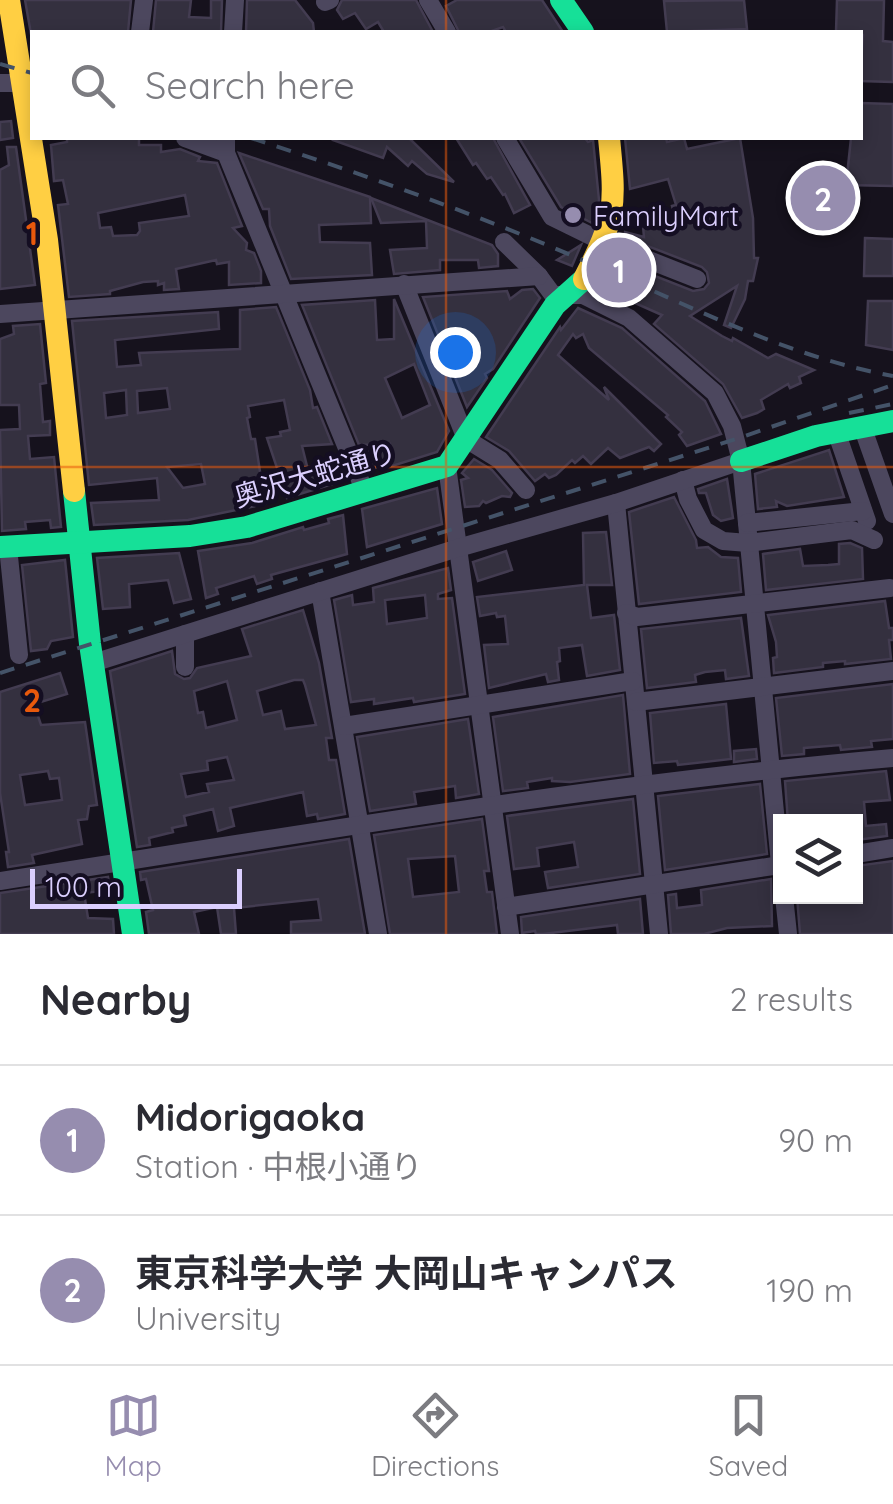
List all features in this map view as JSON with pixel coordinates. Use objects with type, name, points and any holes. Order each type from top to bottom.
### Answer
[{"type":"street","points":[[9,0],[9,44],[56,310],[93,663],[133,934]]},
{"type":"street","points":[[140,30],[144,0]]},
{"type":"street","points":[[233,30],[235,0]]},
{"type":"street","points":[[428,0],[446,30]]},
{"type":"street","points":[[561,0],[582,30]]},
{"type":"street","points":[[197,140],[226,145],[365,492]]},
{"type":"street","points":[[507,140],[552,217],[697,279]]},
{"type":"street","points":[[510,934],[447,466],[564,299],[582,282],[604,242],[615,206],[608,140]]},
{"type":"street","points":[[504,242],[553,295],[564,299],[583,295],[629,318],[715,394],[732,426],[741,461],[776,814]]},
{"type":"street","points":[[0,314],[539,276]]},
{"type":"street","points":[[404,284],[466,439],[500,460],[526,490]]},
{"type":"street","points":[[93,663],[458,548],[616,503],[836,431],[893,420]]},
{"type":"street","points":[[862,426],[893,514]]},
{"type":"street","points":[[747,533],[852,530],[874,540],[836,431]]},
{"type":"street","name":"奥沢大蛇通り","points":[[4,547],[190,536],[248,528],[447,466]]},
{"type":"street","points":[[682,480],[704,530],[723,541],[863,512]]},
{"type":"street","points":[[616,503],[659,934]]},
{"type":"street","points":[[4,547],[18,655]]},
{"type":"street","points":[[626,613],[637,617],[890,588]]},
{"type":"street","points":[[320,592],[378,934]]},
{"type":"street","points":[[185,634],[185,667]]},
{"type":"street","points":[[636,702],[893,671]]},
{"type":"street","points":[[344,726],[634,681]]},
{"type":"street","points":[[0,881],[360,822],[644,782],[893,758]]},
{"type":"street","points":[[863,853],[893,848]]},
{"type":"street","points":[[506,907],[773,865]]},
{"type":"street","points":[[785,904],[788,934]]},
{"type":"building","points":[[25,0],[131,0],[128,30],[30,30]]},
{"type":"building","points":[[156,0],[191,0],[189,17],[211,18],[211,0],[222,0],[221,30],[153,30]]},
{"type":"building","points":[[247,0],[295,0],[313,23],[314,30],[246,30]]},
{"type":"building","points":[[342,0],[416,0],[432,30],[383,30],[378,22],[366,29],[355,13],[343,19],[337,10]]},
{"type":"building","points":[[457,0],[542,0],[562,30],[458,30],[446,6]]},
{"type":"building","points":[[744,0],[747,29],[667,30],[664,1]]},
{"type":"building","points":[[837,0],[884,0],[883,41],[893,42],[893,82],[863,81],[863,30],[836,30]]},
{"type":"building","points":[[863,103],[893,104],[893,186],[846,185],[851,140],[863,140]]},
{"type":"building","points":[[11,121],[13,138],[0,140],[0,122]]},
{"type":"building","points":[[67,140],[139,140],[139,145],[161,145],[161,152],[180,149],[200,157],[198,161],[217,163],[242,226],[233,228],[247,243],[246,250],[254,253],[261,283],[229,285],[229,262],[217,264],[216,260],[176,269],[179,289],[164,290],[164,283],[158,285],[158,281],[143,282],[110,294],[69,297],[58,205],[68,204],[63,180],[54,181],[51,145]],"holes":[[[185,195],[189,216],[139,223],[137,235],[113,236],[111,227],[100,228],[98,213]]]},
{"type":"building","points":[[333,140],[411,140],[454,182],[427,174],[412,161],[408,166],[387,147],[383,158]]},
{"type":"building","points":[[457,140],[494,140],[530,205],[514,213],[491,177],[487,179],[476,163],[473,165]]},
{"type":"building","points":[[520,140],[593,140],[599,200],[594,224],[561,207]]},
{"type":"building","points":[[625,140],[685,140],[687,149],[740,140],[753,218],[754,258],[758,258],[753,281],[748,281],[745,299],[731,328],[724,325],[737,286],[690,316],[768,358],[776,354],[814,370],[799,377],[801,383],[790,388],[788,384],[761,400],[764,409],[742,418],[723,384],[654,324],[662,315],[608,291],[611,283],[602,279],[612,259],[693,291],[704,289],[709,283],[702,267],[624,237],[625,232],[644,237],[642,216],[674,214],[672,206],[676,205],[668,179],[630,189]]},
{"type":"building","points":[[7,147],[16,147],[35,285],[0,289],[0,170],[9,165]]},
{"type":"building","points":[[239,153],[370,197],[371,223],[319,225],[320,242],[370,243],[372,275],[291,279],[270,226],[269,209],[263,209]]},
{"type":"building","points":[[371,198],[492,245],[498,254],[498,266],[479,268],[478,260],[440,260],[440,270],[394,274],[390,250],[427,248],[426,221],[381,223]]},
{"type":"building","points":[[865,238],[893,239],[893,276],[864,276]]},
{"type":"building","points":[[581,245],[572,266],[557,260]]},
{"type":"building","points":[[533,289],[540,298],[493,369],[485,374],[487,378],[467,407],[423,297],[507,291],[510,299],[522,290]]},
{"type":"building","points":[[394,299],[449,431],[437,452],[392,466],[390,461],[370,470],[363,454],[391,444],[359,445],[302,305],[375,300],[377,340],[394,339]],"holes":[[[414,364],[430,405],[402,418],[385,378]]]},
{"type":"building","points":[[868,301],[893,301],[893,350],[866,345]]},
{"type":"building","points":[[276,307],[310,390],[313,408],[317,407],[332,444],[302,446],[308,470],[339,461],[346,480],[287,498],[267,438],[290,430],[284,400],[248,406],[247,418],[251,439],[255,439],[265,504],[188,520],[94,525],[91,503],[159,500],[157,478],[89,485],[72,321],[218,312],[219,329],[115,340],[117,367],[141,365],[139,353],[240,349],[240,310]],"holes":[[[167,388],[170,409],[138,413],[137,391]],[[126,390],[127,415],[106,418],[104,393]],[[201,464],[205,484],[183,488],[167,467]]]},
{"type":"building","points":[[578,308],[622,328],[705,401],[721,434],[687,446],[679,435],[682,432],[668,415],[589,348],[583,334],[576,338],[573,334],[558,355],[609,400],[604,387],[661,444],[654,451],[649,447],[620,458],[608,448],[591,464],[583,456],[575,463],[572,460],[556,475],[549,478],[545,474],[535,481],[509,451],[486,437],[560,327],[561,330]]},
{"type":"building","points":[[40,324],[46,383],[40,384],[43,422],[50,421],[50,435],[28,436],[30,459],[54,457],[61,527],[51,528],[50,520],[25,522],[26,529],[2,531],[0,430],[20,429],[19,405],[0,405],[0,339],[14,334],[13,326]]},
{"type":"building","points":[[829,450],[844,497],[787,506],[776,501],[777,507],[758,509],[755,474]]},
{"type":"building","points":[[474,459],[492,470],[512,493],[510,497],[465,507],[461,480],[468,478],[462,473]]},
{"type":"building","points":[[727,479],[733,518],[721,521],[713,515],[706,493],[699,493],[698,489]]},
{"type":"building","points":[[437,488],[442,524],[367,547],[362,509]]},
{"type":"building","points":[[674,497],[697,548],[708,547],[721,557],[738,558],[741,592],[639,604],[629,512]]},
{"type":"building","points":[[343,515],[347,554],[271,575],[272,579],[257,584],[254,576],[216,588],[218,594],[206,598],[198,551],[252,543],[329,523],[328,519]]},
{"type":"building","points":[[606,532],[612,585],[587,585],[591,618],[614,615],[620,670],[587,676],[582,645],[559,648],[559,680],[548,682],[546,674],[489,688],[484,645],[508,644],[505,616],[480,616],[477,597],[584,585],[583,533]]},
{"type":"building","points":[[839,544],[862,548],[863,579],[766,590],[763,554],[800,549],[803,566],[839,564]]},
{"type":"building","points":[[506,551],[512,570],[478,581],[473,562]]},
{"type":"building","points":[[179,553],[191,599],[174,603],[168,580],[129,584],[130,607],[103,609],[97,558]]},
{"type":"building","points":[[65,560],[73,637],[51,641],[47,649],[31,651],[22,565]]},
{"type":"building","points":[[448,568],[451,590],[438,594],[438,599],[452,598],[465,694],[414,702],[413,698],[374,704],[374,699],[351,702],[334,600],[352,595],[353,605],[374,602],[373,588]],"holes":[[[425,595],[427,618],[387,624],[385,600]]]},
{"type":"building","points":[[885,601],[889,628],[893,628],[893,640],[889,640],[891,659],[823,663],[823,667],[774,673],[776,642],[768,615]]},
{"type":"building","points":[[303,610],[319,663],[332,738],[326,738],[329,760],[336,760],[345,814],[318,819],[317,814],[307,816],[303,792],[230,808],[234,826],[218,831],[213,809],[184,816],[186,825],[149,838],[150,845],[137,847],[110,671],[172,651],[175,674],[190,678],[197,668],[251,656],[242,629]],"holes":[[[303,680],[316,725],[285,729],[281,711],[263,715],[257,691]],[[227,681],[237,720],[206,728],[194,691]],[[227,757],[234,780],[207,784],[209,792],[186,797],[181,774],[208,770],[207,761]]]},
{"type":"building","points":[[741,618],[749,676],[726,679],[725,670],[705,672],[695,675],[696,682],[647,688],[641,629]]},
{"type":"building","points":[[60,673],[67,694],[34,704],[41,725],[85,722],[97,805],[89,806],[87,819],[78,820],[82,844],[32,855],[34,863],[8,867],[0,793],[0,692]],"holes":[[[48,771],[50,779],[59,778],[62,800],[25,805],[20,775]]]},
{"type":"building","points":[[893,684],[893,739],[871,741],[872,747],[804,748],[804,754],[782,756],[776,698]]},
{"type":"building","points":[[623,695],[630,774],[570,782],[552,778],[527,782],[528,788],[503,791],[493,717]]},
{"type":"building","points":[[726,704],[731,759],[678,765],[677,761],[654,763],[650,713]]},
{"type":"building","points":[[468,719],[479,794],[456,798],[455,786],[414,792],[416,804],[370,811],[357,737]]},
{"type":"building","points":[[756,749],[757,759],[734,762],[734,751]]},
{"type":"building","points":[[886,771],[890,800],[864,802],[866,826],[886,824],[887,836],[863,839],[863,814],[787,814],[785,781]]},
{"type":"building","points":[[760,784],[767,854],[665,870],[658,796]]},
{"type":"building","points":[[633,799],[640,874],[548,888],[545,872],[578,867],[574,842],[537,848],[539,866],[514,869],[507,816]]},
{"type":"building","points":[[482,819],[489,871],[484,871],[487,892],[492,892],[497,934],[390,934],[374,835]],"holes":[[[455,856],[459,892],[413,897],[408,859]]]},
{"type":"building","points":[[349,839],[365,934],[291,934],[291,922],[321,920],[318,899],[234,908],[236,934],[221,934],[217,907],[194,912],[199,934],[149,934],[146,912],[153,910],[146,879],[141,880],[140,872]]},
{"type":"building","points":[[893,861],[893,934],[800,934],[798,904],[863,904],[863,865]]},
{"type":"building","points":[[108,877],[110,890],[84,893],[88,918],[113,919],[114,934],[0,934],[0,893]]},
{"type":"building","points":[[771,879],[772,926],[671,934],[668,895],[676,894],[677,908],[702,905],[701,890]]},
{"type":"building","points":[[640,899],[643,934],[618,934],[617,925],[522,933],[521,917]]},
{"type":"railway","points":[[0,64],[30,72]]},
{"type":"railway","points":[[257,140],[494,224],[770,341],[893,376]]},
{"type":"railway","points":[[0,673],[736,439],[893,385]]},
{"type":"railway","points":[[849,413],[893,404]]},
{"type":"traffic: fast","points":[[561,0],[582,30]]},
{"type":"traffic: fast","points":[[0,547],[190,536],[247,527],[447,466],[555,305],[584,279]]},
{"type":"traffic: fast","points":[[741,461],[816,436],[893,421]]},
{"type":"traffic: fast","points":[[74,491],[90,644],[133,934]]},
{"type":"traffic: slow","points":[[9,0],[30,133]]},
{"type":"traffic: slow","points":[[31,140],[47,240],[74,491]]},
{"type":"traffic: slow","points":[[584,279],[611,211],[609,140]]},
{"type":"place","name":"東京科学大学 大岡山キャンパス","points":[[823,198]]},
{"type":"place","name":"FamilyMart","points":[[573,215]]},
{"type":"place","name":"Midorigaoka","points":[[619,270]]}]
